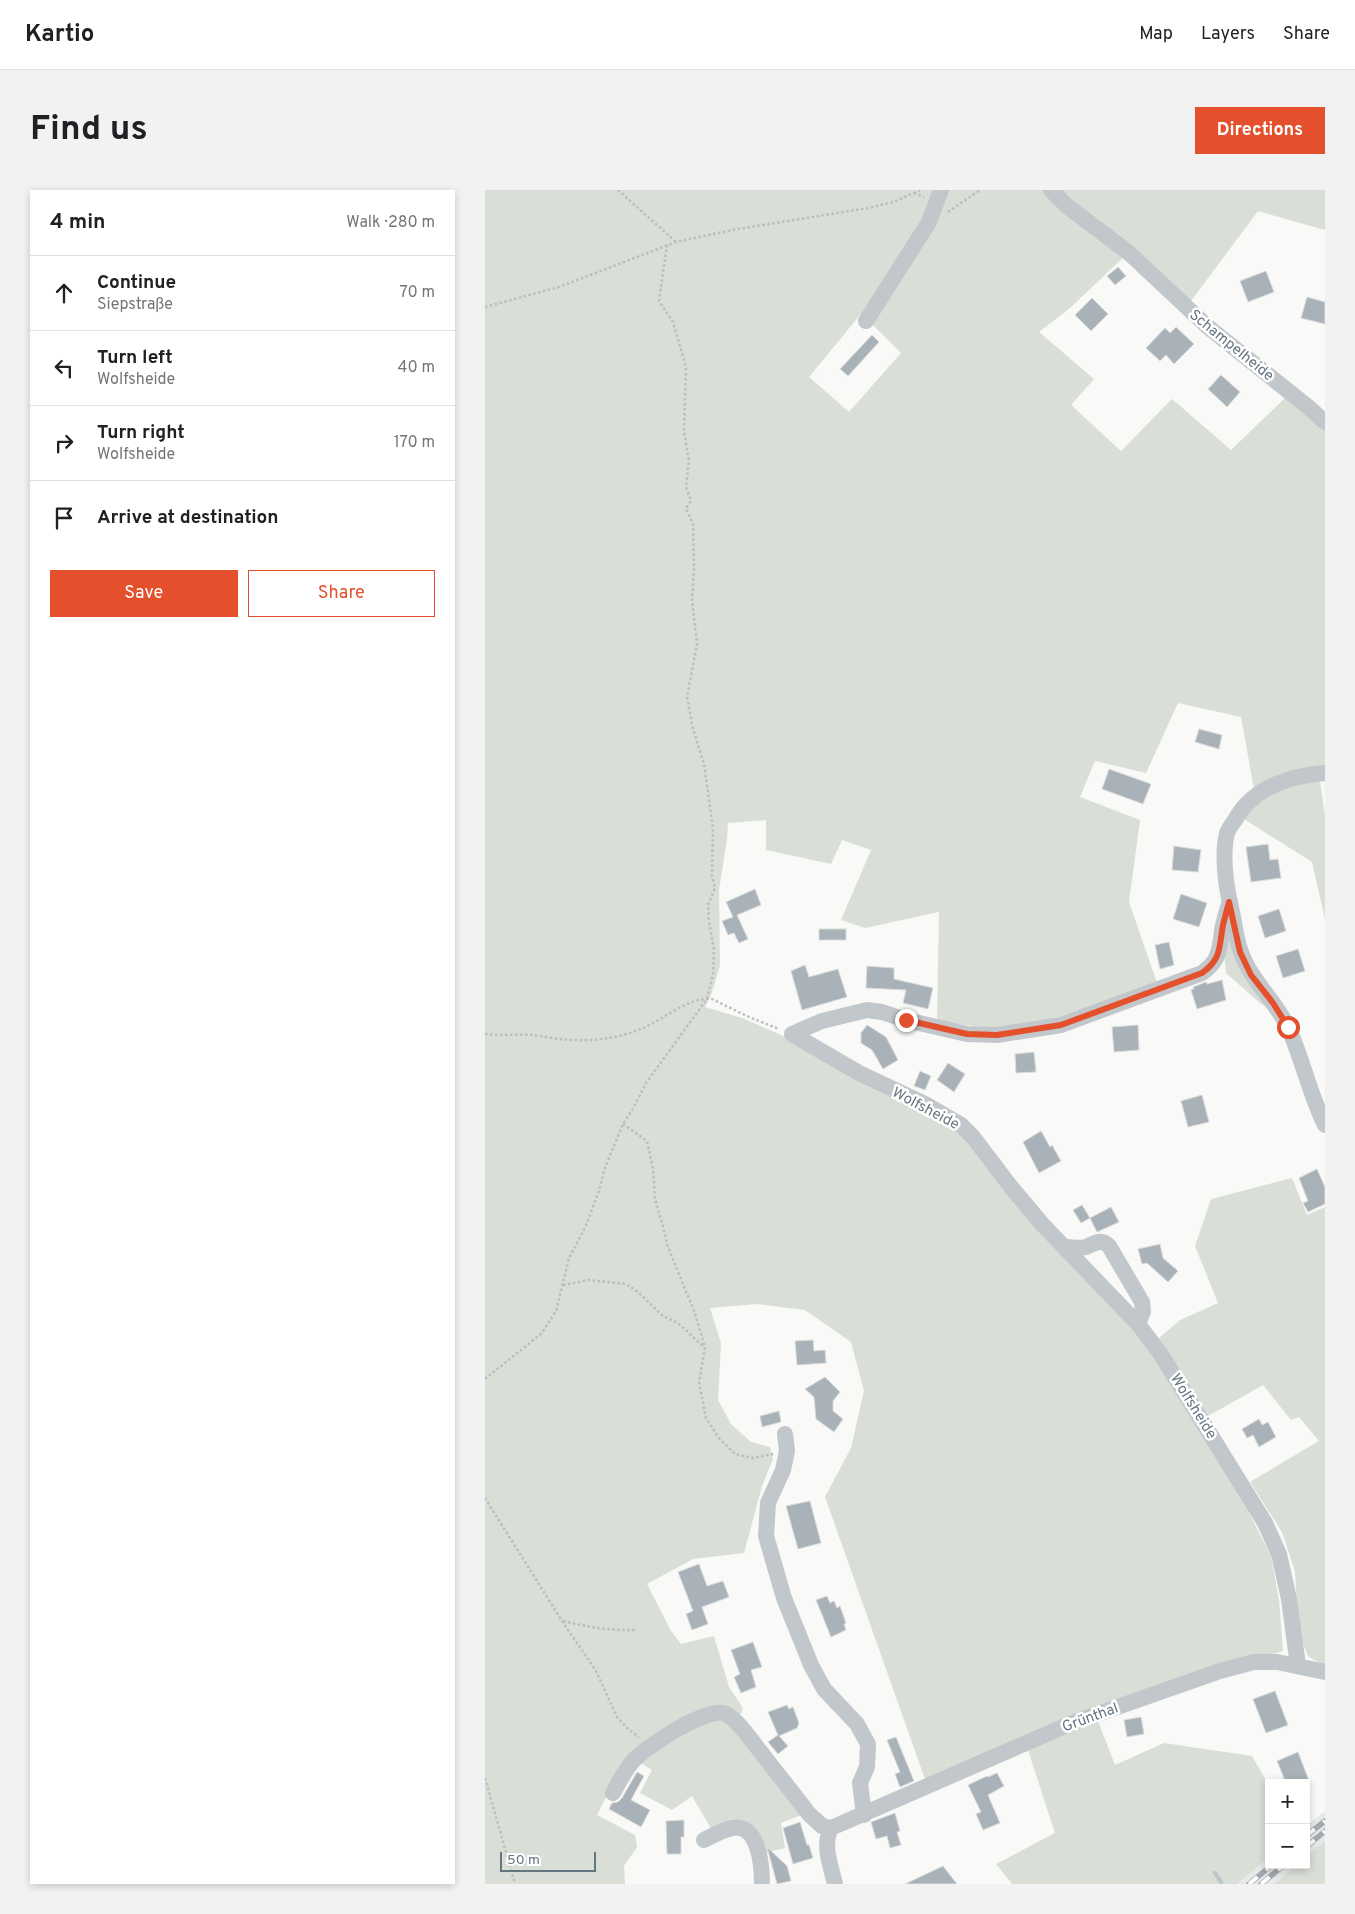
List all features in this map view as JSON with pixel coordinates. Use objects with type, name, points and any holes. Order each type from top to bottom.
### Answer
[{"type":"street","points":[[866,321],[929,222],[941,190]]},
{"type":"street","name":"Schampelheide","points":[[1051,190],[1067,206],[1119,244],[1142,264],[1208,327],[1325,422]]},
{"type":"street","points":[[1325,773],[1312,774],[1278,783],[1264,789],[1252,798],[1240,810],[1228,832],[1224,863],[1229,902],[1240,952],[1251,975],[1273,1003],[1288,1027],[1325,1125]]},
{"type":"street","points":[[792,1034],[822,1021],[867,1010],[882,1012],[906,1020],[967,1034],[997,1035],[1061,1025],[1202,973],[1211,966],[1219,954],[1223,924],[1229,902]]},
{"type":"street","name":"Wolfsheide","points":[[792,1034],[859,1073],[925,1104],[961,1125],[1042,1224],[1138,1324],[1160,1353],[1265,1523],[1279,1554],[1289,1599],[1298,1666]]},
{"type":"street","points":[[1065,1247],[1085,1247],[1097,1241],[1104,1241],[1109,1246],[1142,1302],[1143,1312],[1138,1324]]},
{"type":"street","points":[[785,1434],[787,1451],[783,1470],[768,1503],[766,1536],[784,1598],[811,1665],[824,1689],[857,1724],[868,1744],[867,1767],[860,1783],[864,1814]]},
{"type":"street","name":"Grünthal","points":[[831,1828],[1071,1723],[1220,1671],[1254,1662],[1277,1662],[1325,1672]]},
{"type":"street","points":[[613,1793],[627,1768],[635,1759],[649,1749],[685,1725],[712,1713],[726,1714],[743,1729],[809,1814],[822,1826],[831,1828],[827,1837],[827,1848],[835,1884]]},
{"type":"street","points":[[704,1840],[734,1827],[749,1833],[755,1841],[759,1856],[762,1884]]},
{"type":"path","points":[[618,190],[676,242]]},
{"type":"path","points":[[485,307],[559,287],[676,242],[732,230],[868,208],[894,202],[920,190]]},
{"type":"path","points":[[929,222],[959,206],[980,190]]},
{"type":"path","points":[[485,1380],[542,1333],[556,1311],[569,1258],[585,1228],[599,1191],[604,1170],[623,1124],[634,1107],[645,1083],[707,999],[713,975],[713,949],[708,905],[715,888],[712,876],[713,829],[704,764],[693,729],[687,697],[697,644],[692,600],[694,568],[693,524],[686,508],[691,501],[685,487],[689,461],[684,432],[686,367],[673,322],[659,301],[667,245]]},
{"type":"path","points":[[485,1034],[531,1035],[573,1040],[599,1039],[640,1030],[691,1002],[707,999],[712,999],[749,1017],[792,1034]]},
{"type":"path","points":[[623,1124],[647,1141],[653,1169],[655,1198],[661,1223],[668,1247],[694,1311],[705,1347],[699,1382],[706,1418],[719,1438],[735,1454],[753,1458],[787,1451]]},
{"type":"path","points":[[563,1285],[589,1280],[626,1284],[638,1292],[663,1316],[678,1324],[705,1347]]},
{"type":"path","points":[[485,1498],[562,1621],[596,1671],[617,1717],[649,1749]]},
{"type":"path","points":[[562,1621],[619,1631],[637,1630]]},
{"type":"path","points":[[485,1778],[515,1884]]},
{"type":"shaded area","points":[[485,190],[1325,190],[1325,230],[1258,211],[1188,305],[1126,255],[1070,308],[1039,332],[1094,379],[1071,405],[1121,451],[1172,399],[1231,450],[1286,397],[1317,419],[1325,430],[1325,767],[1254,789],[1241,717],[1178,703],[1146,773],[1095,761],[1080,797],[1140,820],[1129,902],[1157,983],[1057,1018],[994,1028],[937,1022],[939,912],[865,928],[841,920],[871,850],[842,840],[831,864],[766,850],[766,820],[728,823],[719,890],[720,966],[711,995],[705,1007],[742,1018],[788,1038],[956,1128],[1154,1357],[1247,1509],[1271,1556],[1279,1600],[1283,1651],[1093,1708],[1115,1765],[1164,1743],[1252,1756],[1265,1779],[1265,1860],[1237,1884],[1012,1884],[996,1864],[1055,1833],[1024,1738],[926,1782],[825,1497],[851,1448],[864,1391],[851,1342],[805,1310],[757,1304],[710,1308],[721,1343],[718,1400],[731,1424],[751,1442],[770,1447],[773,1459],[762,1486],[744,1553],[693,1559],[647,1584],[671,1631],[681,1644],[714,1636],[729,1687],[743,1708],[741,1714],[719,1711],[804,1814],[781,1823],[785,1848],[764,1853],[757,1835],[712,1830],[692,1796],[672,1810],[640,1793],[652,1770],[631,1757],[597,1815],[635,1835],[637,1847],[624,1866],[625,1884],[485,1884]],"holes":[[[860,315],[870,322],[901,353],[849,412],[809,377]]]},
{"type":"shaded area","points":[[1320,781],[1325,816],[1325,919],[1312,862],[1242,818],[1266,795],[1290,783]]},
{"type":"shaded area","points":[[1230,928],[1266,1006],[1261,1004],[1226,973],[1224,952]]},
{"type":"shaded area","points":[[1292,1178],[1307,1215],[1325,1207],[1325,1667],[1308,1656],[1301,1639],[1295,1571],[1282,1532],[1250,1482],[1319,1441],[1299,1417],[1291,1420],[1263,1385],[1208,1416],[1159,1338],[1180,1320],[1218,1303],[1195,1246],[1211,1199]]},
{"type":"shaded area","points":[[1325,1811],[1325,1841],[1310,1854],[1310,1824]]},
{"type":"shaded area","points":[[1325,1841],[1325,1884],[1274,1884],[1291,1869],[1310,1869],[1310,1854]]},
{"type":"shaded area","points":[[1265,1860],[1265,1869],[1291,1869],[1274,1884],[1237,1884]]},
{"type":"building","points":[[1118,267],[1126,276],[1115,285],[1107,276]]},
{"type":"building","points":[[1266,271],[1274,292],[1248,302],[1240,281]]},
{"type":"building","points":[[1307,297],[1325,302],[1325,324],[1301,318]]},
{"type":"building","points":[[1092,298],[1108,314],[1091,331],[1075,315]]},
{"type":"building","points":[[1176,327],[1194,344],[1174,364],[1166,355],[1160,361],[1146,348],[1165,328],[1170,333]]},
{"type":"building","points":[[872,335],[879,342],[848,376],[840,369]]},
{"type":"building","points":[[1221,375],[1240,392],[1227,407],[1208,389]]},
{"type":"building","points":[[1199,729],[1222,735],[1219,749],[1195,742]]},
{"type":"building","points":[[1109,769],[1151,784],[1143,804],[1102,789]]},
{"type":"building","points":[[1268,844],[1270,860],[1278,859],[1281,878],[1251,882],[1246,847]]},
{"type":"building","points":[[1174,846],[1201,850],[1198,872],[1172,870]]},
{"type":"building","points":[[755,889],[761,905],[737,915],[748,939],[739,943],[734,933],[728,935],[722,921],[733,917],[726,902]]},
{"type":"building","points":[[1181,894],[1207,903],[1199,927],[1173,919]]},
{"type":"building","points":[[1279,909],[1286,931],[1265,938],[1258,916]]},
{"type":"building","points":[[819,929],[846,929],[846,940],[819,940]]},
{"type":"building","points":[[1169,942],[1174,965],[1160,969],[1155,945]]},
{"type":"building","points":[[1298,949],[1305,971],[1283,978],[1276,956]]},
{"type":"building","points":[[805,965],[809,977],[838,969],[847,997],[802,1010],[791,971]]},
{"type":"building","points":[[867,966],[894,968],[894,979],[933,988],[928,1009],[903,1003],[906,990],[866,988]]},
{"type":"building","points":[[1222,980],[1226,1000],[1197,1009],[1191,990],[1194,989],[1193,987],[1206,982],[1207,984]]},
{"type":"building","points":[[867,1025],[886,1037],[898,1060],[883,1069],[872,1050],[861,1043],[861,1033]]},
{"type":"building","points":[[1138,1025],[1139,1050],[1114,1052],[1112,1027]]},
{"type":"building","points":[[1034,1052],[1036,1072],[1016,1073],[1015,1054]]},
{"type":"building","points":[[948,1063],[965,1074],[954,1092],[937,1080]]},
{"type":"building","points":[[920,1071],[931,1076],[925,1090],[914,1086]]},
{"type":"building","points":[[1202,1095],[1209,1122],[1188,1127],[1181,1101]]},
{"type":"building","points":[[1041,1131],[1061,1161],[1039,1173],[1023,1142]]},
{"type":"building","points":[[1317,1169],[1325,1187],[1325,1204],[1308,1212],[1303,1203],[1308,1201],[1299,1178]]},
{"type":"building","points":[[1082,1205],[1090,1218],[1081,1223],[1073,1210]]},
{"type":"building","points":[[1111,1207],[1119,1222],[1097,1232],[1090,1218]]},
{"type":"building","points":[[1160,1244],[1163,1258],[1178,1271],[1168,1282],[1147,1263],[1142,1264],[1138,1249]]},
{"type":"building","points":[[813,1340],[814,1351],[825,1350],[826,1363],[797,1365],[795,1341]]},
{"type":"building","points":[[825,1377],[840,1392],[833,1401],[833,1411],[843,1419],[834,1432],[816,1419],[814,1397],[805,1389]]},
{"type":"building","points":[[779,1411],[781,1422],[762,1427],[760,1416]]},
{"type":"building","points":[[1259,1419],[1262,1425],[1268,1422],[1276,1437],[1259,1447],[1253,1435],[1247,1438],[1242,1429]]},
{"type":"building","points":[[810,1501],[821,1543],[798,1549],[786,1506]]},
{"type":"building","points":[[699,1564],[707,1586],[723,1581],[729,1597],[702,1607],[708,1624],[692,1630],[686,1614],[693,1611],[678,1572]]},
{"type":"building","points":[[827,1596],[830,1603],[834,1601],[837,1608],[840,1606],[846,1623],[844,1624],[846,1630],[831,1637],[816,1600]]},
{"type":"building","points":[[753,1642],[762,1667],[751,1670],[756,1687],[741,1693],[734,1677],[740,1674],[731,1650]]},
{"type":"building","points":[[1275,1691],[1288,1725],[1266,1733],[1253,1699]]},
{"type":"building","points":[[787,1705],[789,1709],[793,1707],[799,1723],[797,1728],[779,1736],[788,1746],[778,1754],[768,1742],[778,1735],[768,1712]]},
{"type":"building","points":[[1141,1717],[1144,1734],[1127,1737],[1124,1720]]},
{"type":"building","points":[[896,1737],[914,1781],[900,1787],[895,1774],[900,1772],[887,1740]]},
{"type":"building","points":[[1298,1752],[1308,1779],[1284,1779],[1277,1761]]},
{"type":"building","points":[[637,1772],[644,1776],[631,1800],[650,1810],[641,1827],[609,1809],[612,1803],[618,1802],[622,1798]]},
{"type":"building","points":[[997,1773],[1004,1786],[988,1795],[1000,1823],[983,1830],[976,1814],[981,1812],[968,1785]]},
{"type":"building","points":[[895,1813],[900,1831],[897,1832],[901,1845],[890,1848],[887,1836],[876,1839],[871,1822]]},
{"type":"building","points":[[684,1820],[681,1854],[667,1854],[666,1821]]},
{"type":"building","points":[[800,1822],[813,1858],[793,1864],[783,1828]]},
{"type":"building","points":[[767,1847],[787,1866],[791,1881],[777,1884]]},
{"type":"building","points":[[943,1866],[957,1884],[905,1884]]},
{"type":"waterway","points":[[1215,1873],[1221,1882]]},
{"type":"railway","points":[[1310,1833],[1325,1821]]},
{"type":"railway","points":[[1310,1844],[1325,1831]]},
{"type":"railway","points":[[1249,1884],[1267,1869]]},
{"type":"railway","points":[[1261,1884],[1279,1869]]},
{"type":"route","points":[[906,1020],[967,1034],[997,1035],[1061,1025],[1202,973],[1211,966],[1219,954],[1223,924],[1229,902],[1240,952],[1251,975],[1273,1003],[1288,1027]]}]
